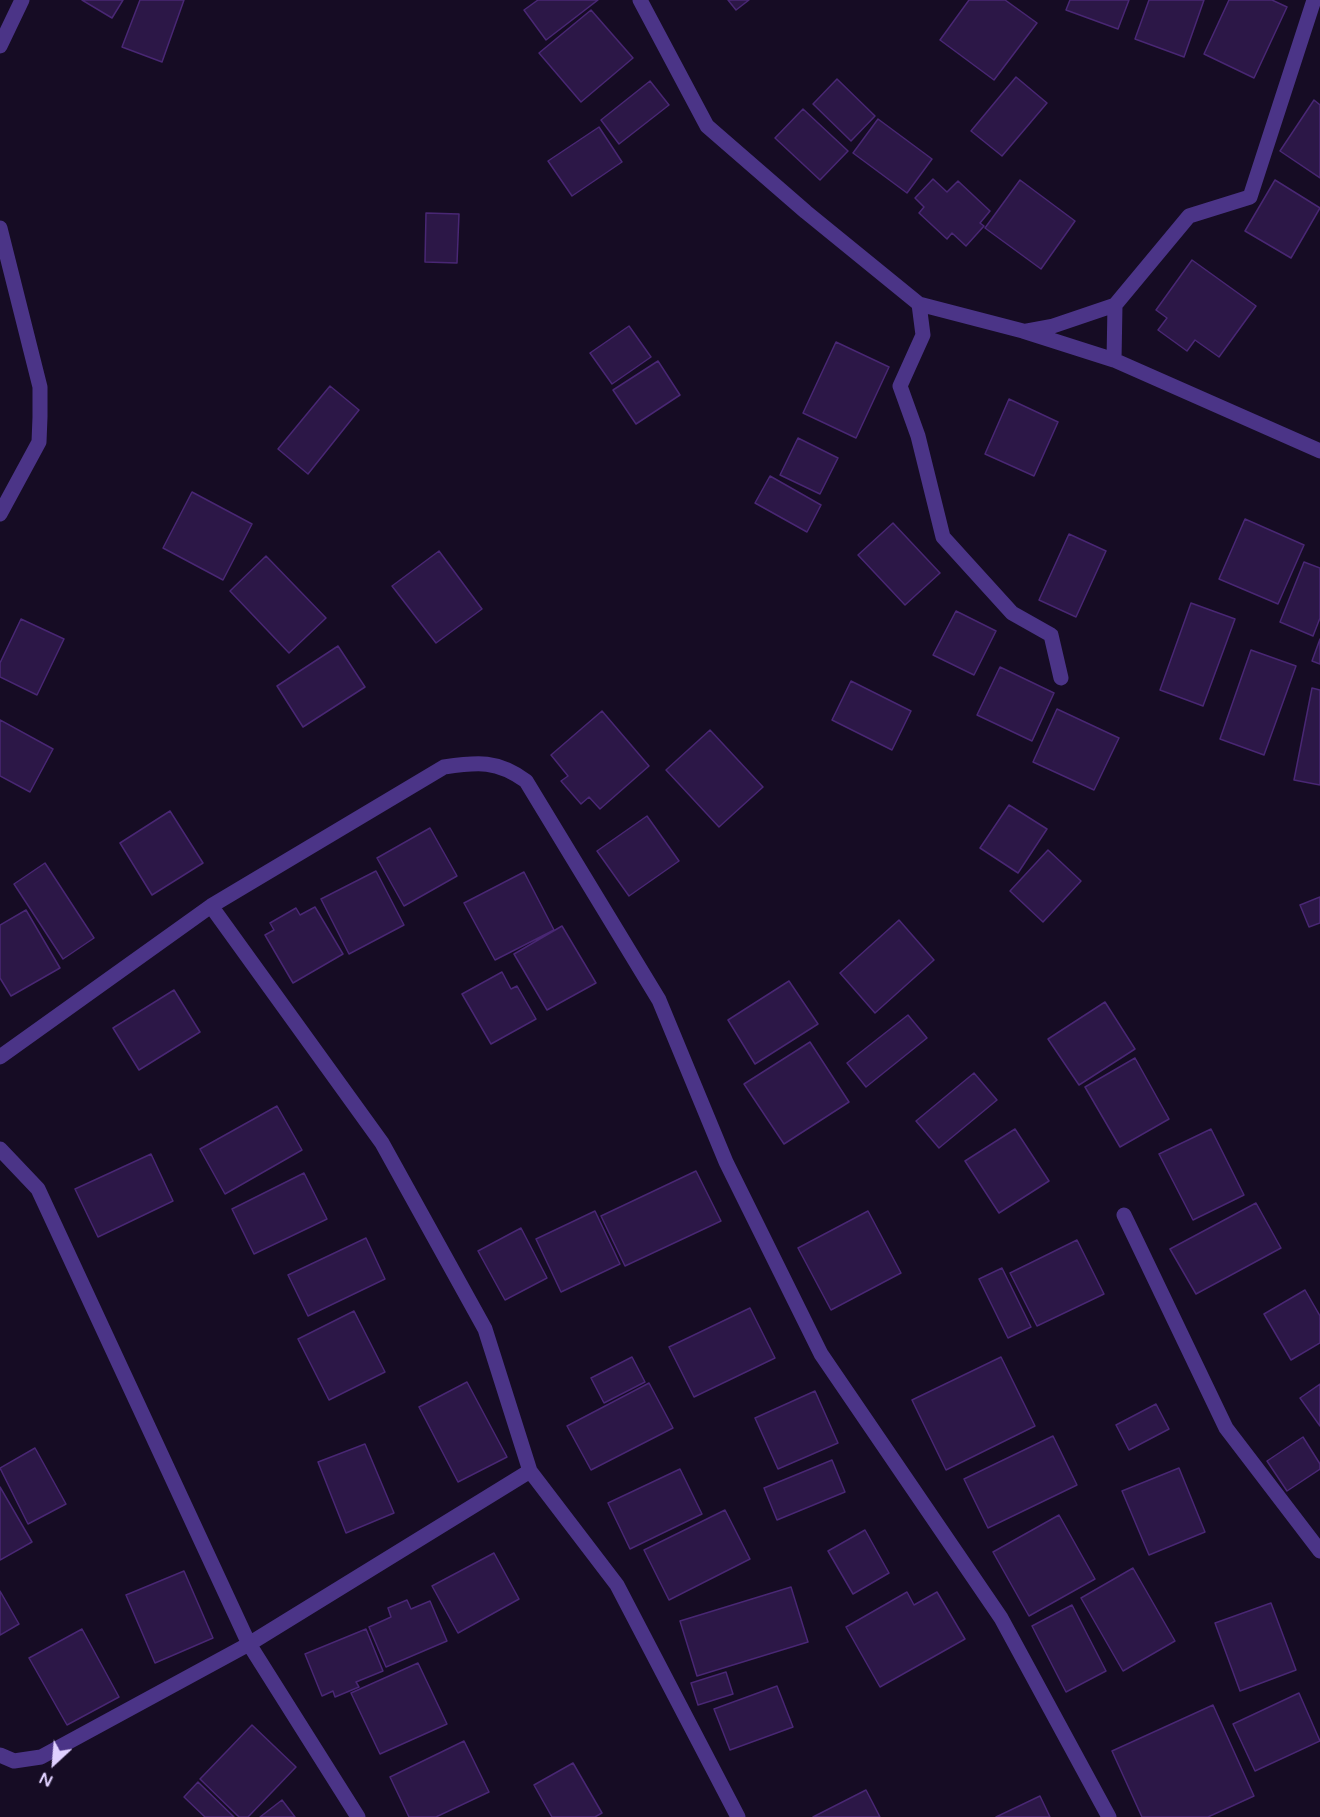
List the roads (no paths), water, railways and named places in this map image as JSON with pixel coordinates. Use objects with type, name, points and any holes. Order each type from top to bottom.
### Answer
[{"type":"street","points":[[0,46],[22,0]]},
{"type":"street","points":[[640,0],[707,126],[806,212],[919,304],[1023,331],[1114,360],[1320,451]]},
{"type":"street","points":[[1023,331],[1053,326],[1115,305],[1190,216],[1250,198],[1314,0]]},
{"type":"street","points":[[0,228],[40,387],[39,442],[0,514]]},
{"type":"street","points":[[919,304],[923,335],[900,386],[918,436],[942,537],[1012,613],[1051,635],[1061,678]]},
{"type":"street","points":[[1114,360],[1115,305]]},
{"type":"street","points":[[0,1057],[211,906],[444,767],[471,763],[494,764],[510,770],[525,782],[659,1000],[726,1162],[821,1354],[1001,1618],[1095,1794],[1110,1817]]},
{"type":"street","points":[[211,906],[382,1143],[485,1329],[530,1471],[617,1585],[738,1817]]},
{"type":"street","points":[[0,1149],[38,1189],[249,1644],[358,1817]]},
{"type":"street","points":[[1124,1215],[1226,1428],[1320,1551]]},
{"type":"street","points":[[0,1755],[14,1761],[41,1757],[249,1644],[530,1471]]}]
